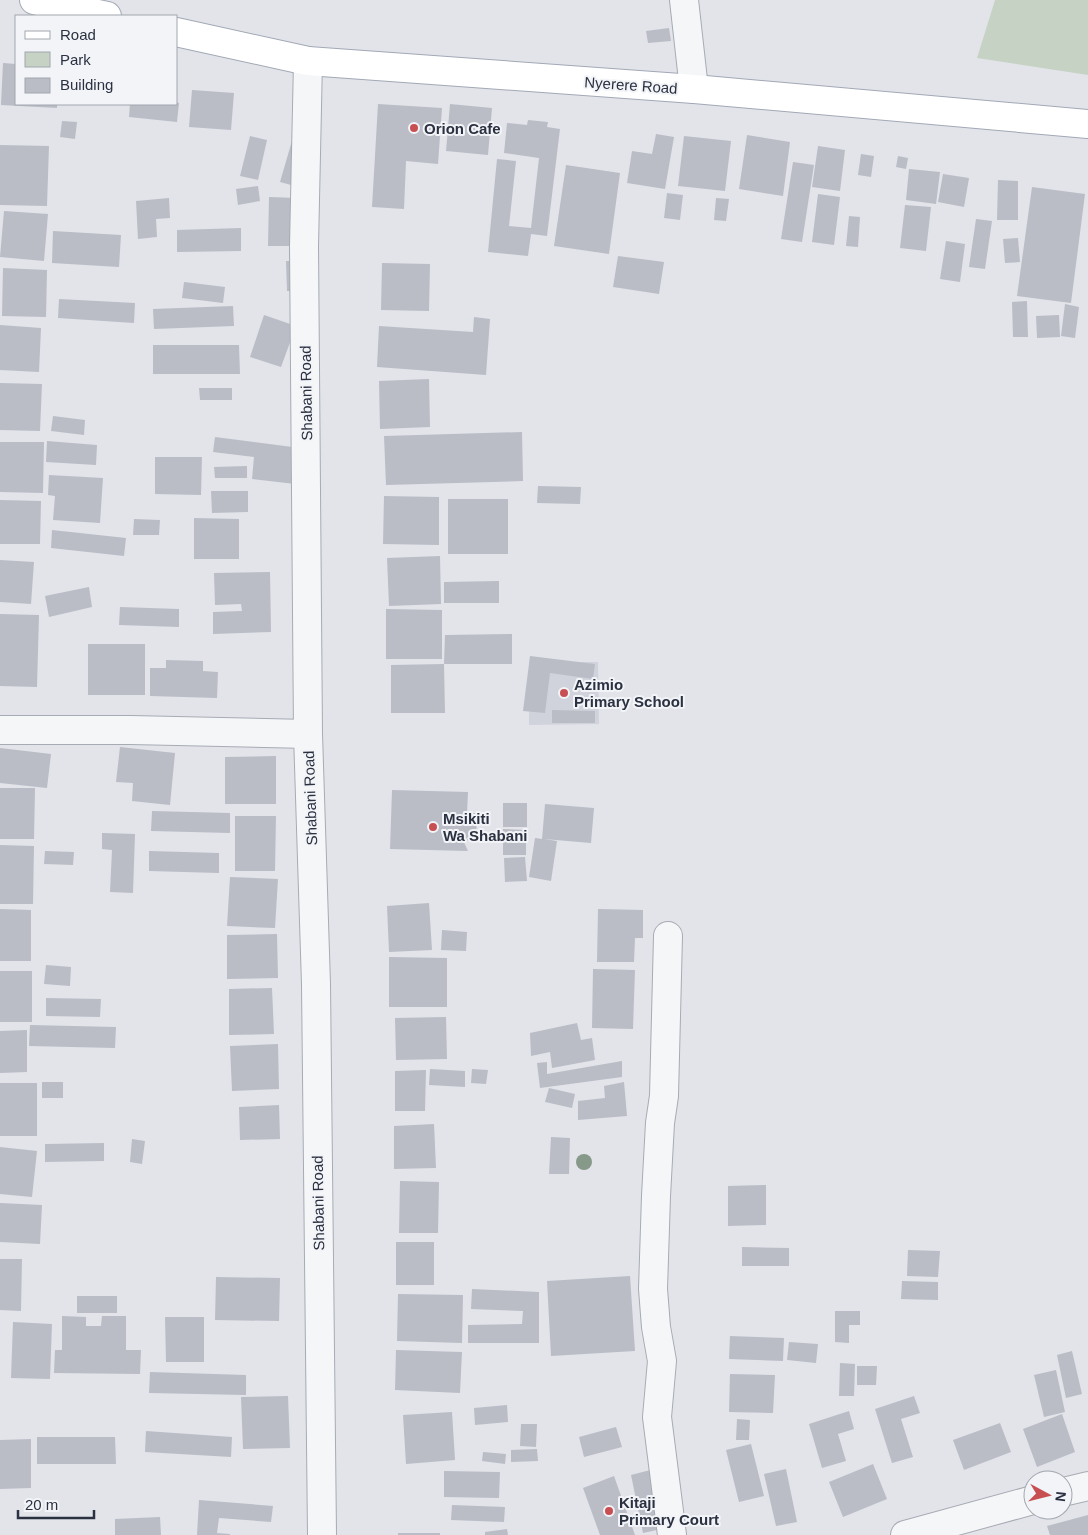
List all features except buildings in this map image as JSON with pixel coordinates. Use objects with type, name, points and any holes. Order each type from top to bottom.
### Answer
[{"type":"main road","points":[[34,0],[102,15]]},
{"type":"main road","name":"Nyerere Road","points":[[178,32],[308,61],[694,89],[1088,124]]},
{"type":"street","points":[[684,0],[694,89]]},
{"type":"street","name":"Shabani Road","points":[[308,61],[304,246],[308,734],[316,984],[322,1535]]},
{"type":"street","points":[[0,730],[131,730],[308,734]]},
{"type":"street","points":[[668,936],[664,1096],[660,1123],[653,1289],[656,1327],[662,1361],[657,1417],[672,1535]]},
{"type":"street","points":[[1073,1490],[1088,1486]]},
{"type":"street","points":[[905,1535],[982,1525],[1023,1505]]},
{"type":"shaded area","name":"Azimio Primary School","points":[[529,662],[598,662],[599,724],[529,725]]},
{"type":"green space","points":[[995,0],[1088,0],[1088,75],[977,58]]},
{"type":"place","name":"Orion Cafe","points":[[414,128]]},
{"type":"place","name":"Azimio Primary School","points":[[564,693]]},
{"type":"place","name":"Msikiti Wa Shabani","points":[[433,827]]},
{"type":"place","name":"Kitaji Primary Court","points":[[609,1511]]}]
